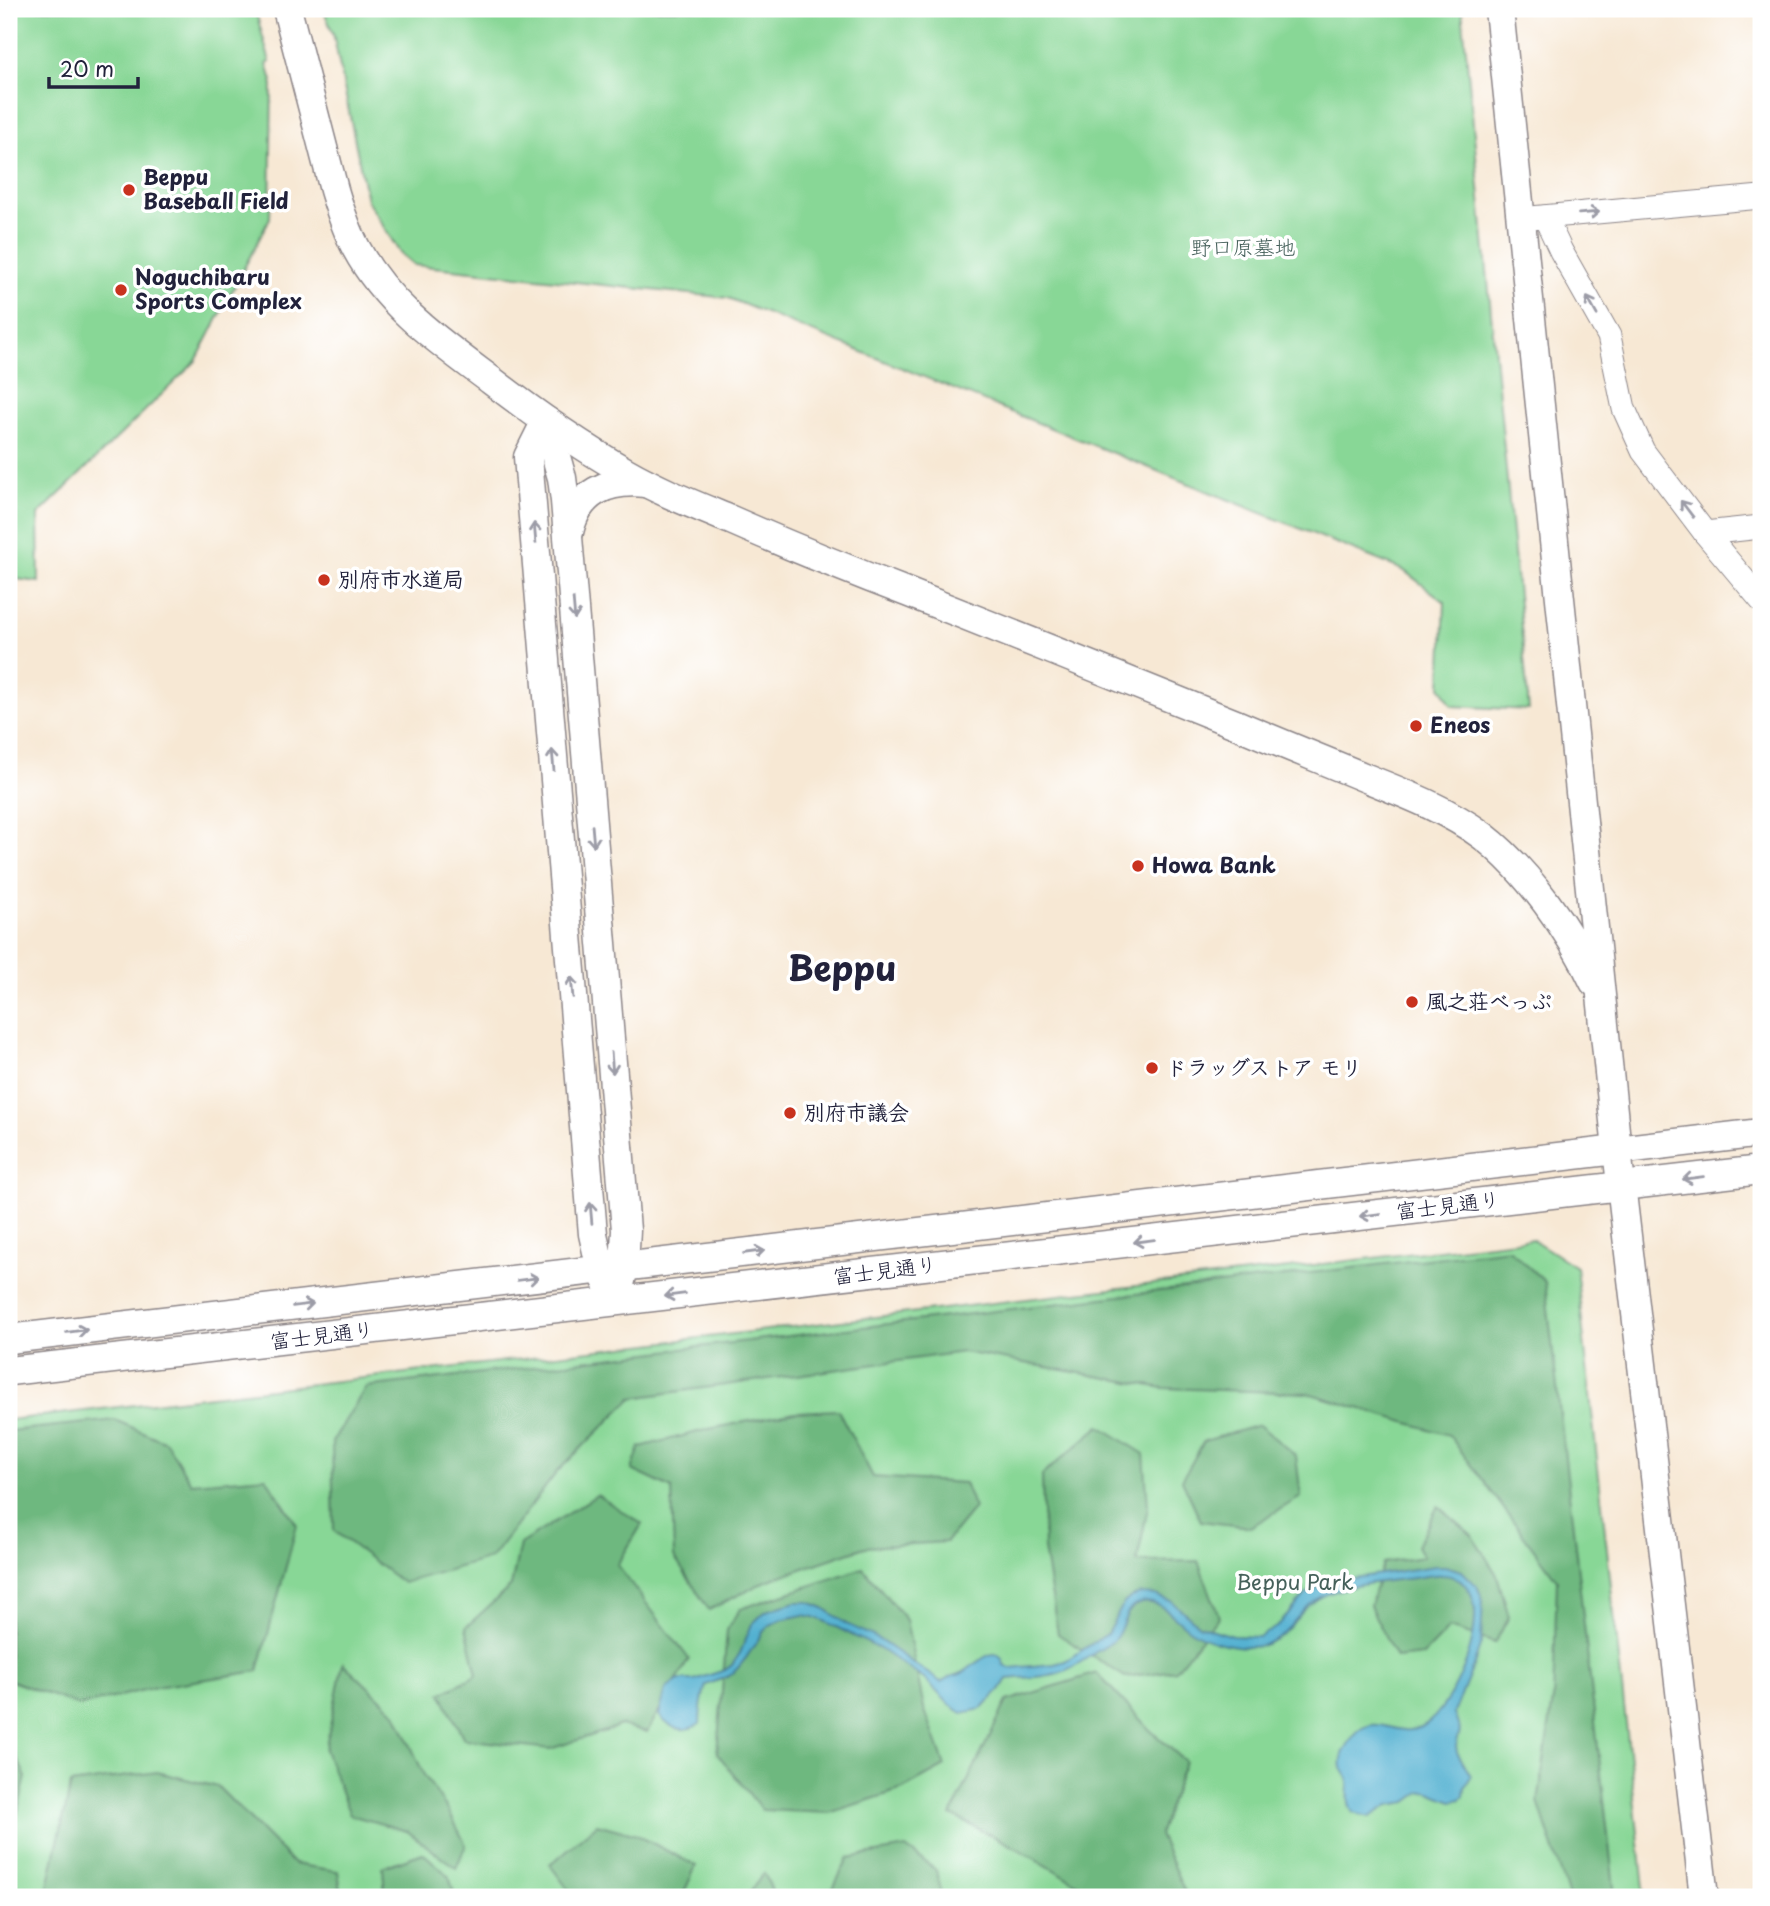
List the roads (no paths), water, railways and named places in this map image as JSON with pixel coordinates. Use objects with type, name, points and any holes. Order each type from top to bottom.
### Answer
[{"type":"street","points":[[287,9],[334,190],[349,232],[370,271],[386,293],[424,329],[546,421],[649,484],[818,558],[1120,677],[1398,791],[1459,820],[1495,846],[1556,916],[1589,972],[1602,1005]]},
{"type":"street","points":[[1499,9],[1533,218],[1602,1005],[1704,1897]]},
{"type":"street","points":[[1533,218],[1761,197]]},
{"type":"street","points":[[1533,218],[1561,251],[1609,336],[1624,409],[1643,451],[1705,533],[1761,600]]},
{"type":"street","points":[[546,421],[562,478],[568,536],[626,1230],[613,1268]]},
{"type":"street","points":[[546,421],[528,457],[593,1234],[613,1268],[617,1301]]},
{"type":"street","points":[[568,536],[577,509],[585,499],[603,487],[614,483],[649,484]]},
{"type":"street","points":[[1705,533],[1761,527]]},
{"type":"street","points":[[9,1339],[1761,1133]]},
{"type":"street","name":"富士見通り","points":[[9,1371],[1761,1170]]},
{"type":"water","points":[[1435,1566],[1462,1571],[1477,1586],[1483,1600],[1481,1643],[1454,1713],[1460,1731],[1457,1752],[1471,1776],[1461,1799],[1452,1801],[1427,1791],[1421,1792],[1407,1802],[1389,1805],[1370,1817],[1353,1813],[1351,1809],[1347,1776],[1342,1768],[1343,1755],[1358,1732],[1367,1726],[1413,1730],[1435,1716],[1447,1701],[1466,1660],[1473,1637],[1475,1616],[1473,1598],[1465,1585],[1452,1577],[1432,1575],[1362,1585],[1322,1596],[1307,1607],[1280,1636],[1266,1644],[1248,1647],[1227,1644],[1190,1630],[1159,1605],[1136,1605],[1113,1641],[1081,1662],[1050,1675],[1007,1679],[981,1709],[962,1713],[924,1679],[880,1649],[824,1621],[803,1615],[770,1625],[737,1669],[727,1677],[706,1685],[700,1724],[683,1729],[673,1727],[659,1715],[666,1689],[679,1680],[694,1680],[725,1670],[740,1653],[752,1624],[766,1611],[795,1602],[809,1602],[824,1608],[846,1624],[875,1637],[941,1682],[962,1673],[991,1654],[1001,1657],[1004,1665],[1010,1668],[1065,1661],[1107,1634],[1124,1603],[1141,1594],[1155,1595],[1171,1601],[1199,1625],[1232,1636],[1259,1637],[1278,1626],[1305,1595],[1315,1589],[1346,1579]]},
{"type":"place","name":"Beppu Baseball Field","points":[[129,190]]},
{"type":"place","name":"Noguchibaru Sports Complex","points":[[121,290]]},
{"type":"place","name":"別府市水道局","points":[[324,580]]},
{"type":"place","name":"Eneos","points":[[1416,726]]},
{"type":"place","name":"Howa Bank","points":[[1138,866]]},
{"type":"place","name":"風之荘べっぷ","points":[[1412,1002]]},
{"type":"place","name":"ドラッグストア モリ","points":[[1152,1068]]},
{"type":"place","name":"別府市議会","points":[[790,1113]]},
{"type":"district","name":"Beppu","points":[[842,969]]},
{"type":"park label","name":"野口原墓地","points":[[1243,248]]},
{"type":"park label","name":"Beppu Park","points":[[1295,1583]]}]
